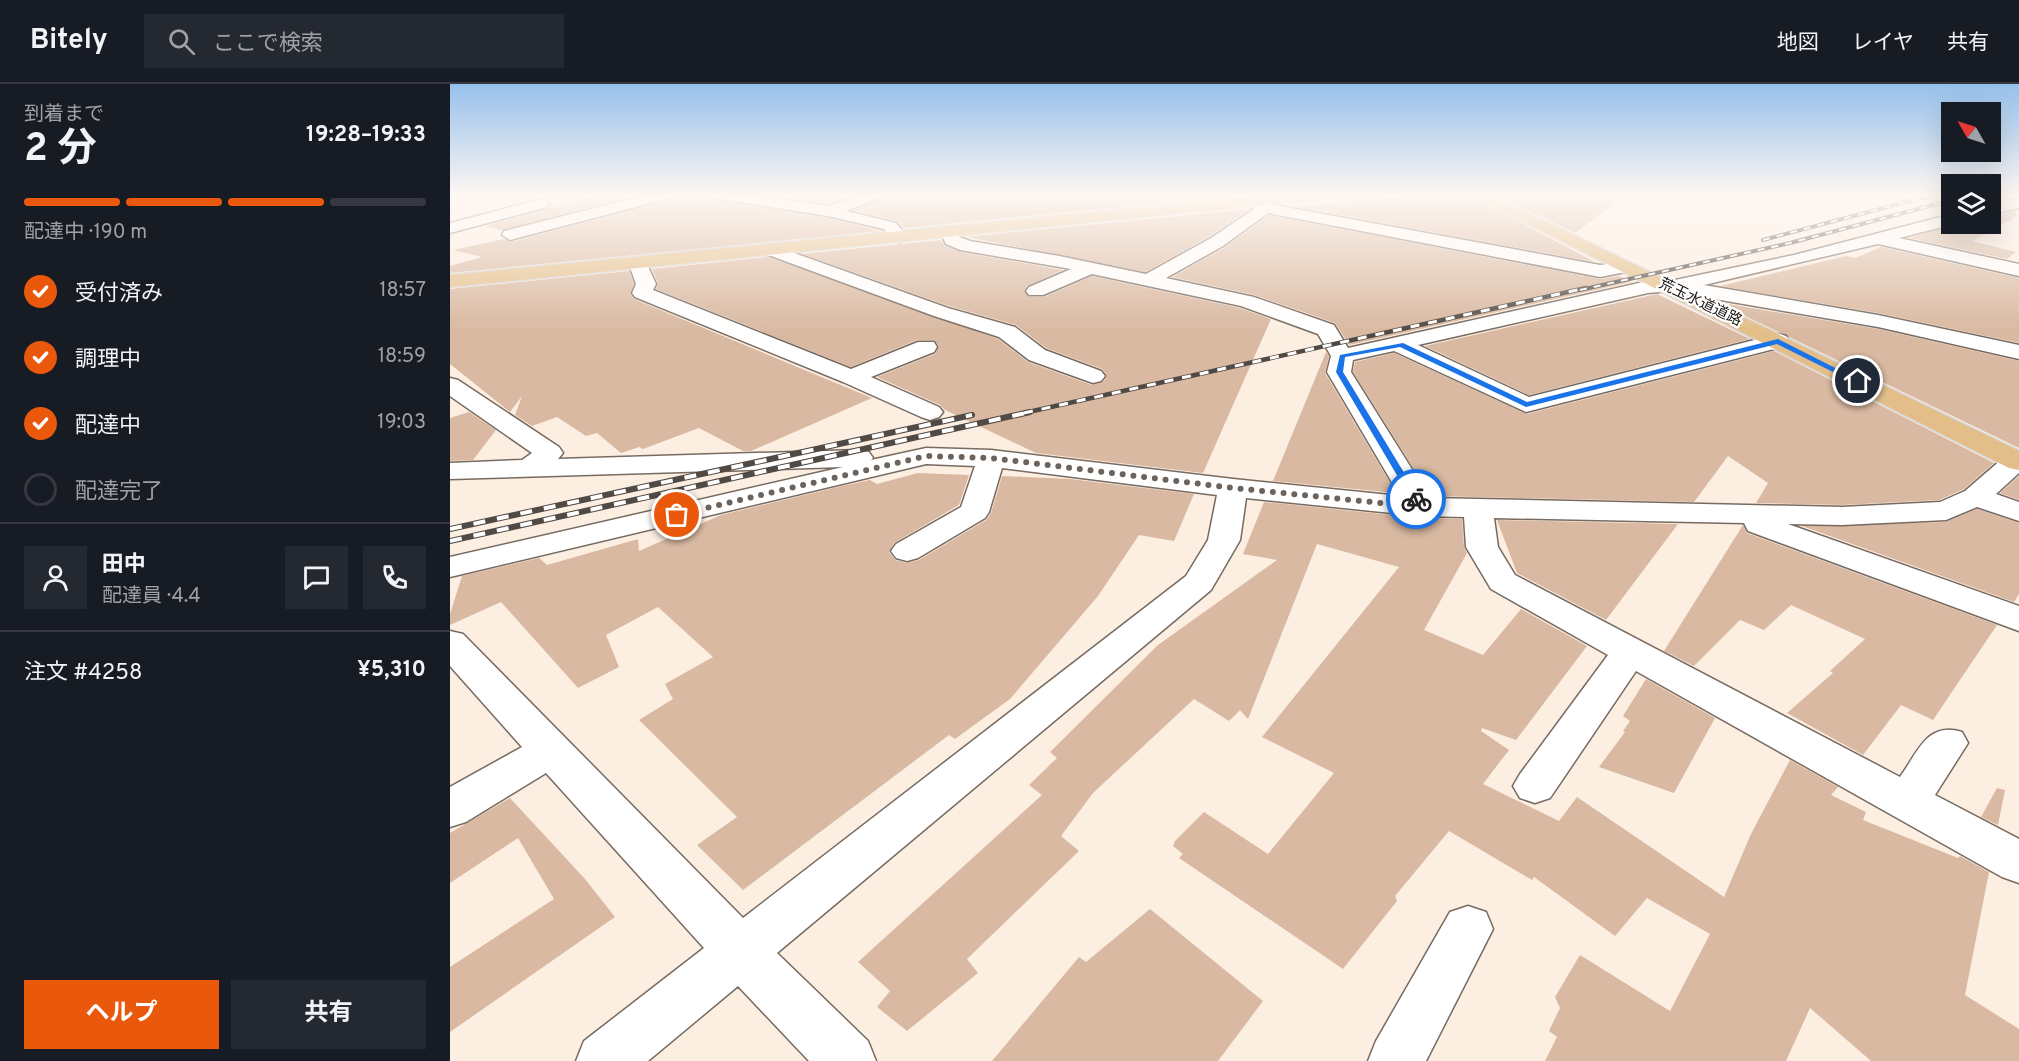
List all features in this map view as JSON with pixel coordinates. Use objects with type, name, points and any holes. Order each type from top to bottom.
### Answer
[{"type":"main road","points":[[450,281],[872,240]]},
{"type":"main road","name":"荒玉水道道路","points":[[1569,240],[1668,286],[2018,461]]},
{"type":"street","points":[[952,240],[966,246],[1059,261],[1247,301],[1326,330],[1342,356],[1339,372],[1421,507]]},
{"type":"street","points":[[1147,281],[1221,240]]},
{"type":"street","points":[[1438,240],[1600,271],[1625,267]]},
{"type":"street","points":[[1342,356],[1877,240]]},
{"type":"street","points":[[1883,240],[2019,270]]},
{"type":"street","points":[[769,249],[941,312],[1007,332],[1037,355],[1093,376]]},
{"type":"street","points":[[1026,274],[1059,261]]},
{"type":"street","points":[[637,262],[646,284],[642,293],[851,377],[930,412]]},
{"type":"street","points":[[1036,291],[1089,268]]},
{"type":"street","points":[[1668,286],[1878,321],[2019,351]]},
{"type":"street","points":[[1400,345],[1526,405],[1778,341]]},
{"type":"street","points":[[851,377],[926,347]]},
{"type":"street","points":[[450,385],[549,453],[530,468]]},
{"type":"street","points":[[450,471],[926,456],[991,458],[1233,488],[1421,507],[1842,516],[1946,511],[1975,497],[2018,461]]},
{"type":"street","points":[[450,567],[926,456]]},
{"type":"street","points":[[908,551],[974,512],[991,458]]},
{"type":"street","points":[[604,1061],[1200,583],[1224,540],[1233,488]]},
{"type":"street","points":[[1975,497],[2019,512]]},
{"type":"street","points":[[1478,509],[1482,547],[1503,582],[2019,862]]},
{"type":"street","points":[[1735,515],[2019,619]]},
{"type":"street","points":[[450,643],[553,749],[740,951],[848,1061]]},
{"type":"street","points":[[1535,786],[1631,651]]},
{"type":"street","points":[[1908,800],[1947,743]]},
{"type":"street","points":[[450,809],[553,749]]},
{"type":"street","points":[[1396,1061],[1468,929]]},
{"type":"building","points":[[501,240],[511,242],[520,240],[793,240],[450,273],[450,266],[482,257],[453,250]]},
{"type":"building","points":[[941,240],[945,246],[960,252],[1063,270],[1027,286],[1024,291],[1029,297],[1044,297],[1092,276],[1240,308],[1271,319],[1203,473],[1036,453],[945,410],[940,405],[877,377],[935,354],[939,346],[934,340],[917,340],[851,367],[656,289],[658,283],[652,269],[768,257],[998,339],[1028,362],[1092,385],[1103,382],[1107,376],[1102,369],[1046,348],[1016,325],[949,306],[802,254]]},
{"type":"building","points":[[979,240],[1204,240],[1146,272]]},
{"type":"building","points":[[1235,240],[1396,240],[1600,279],[1619,276],[1631,282],[1349,345],[1335,323],[1255,295],[1172,277]]},
{"type":"building","points":[[1473,240],[1553,240],[1595,262]]},
{"type":"building","points":[[1916,240],[1975,240],[1972,241],[2016,252],[2007,259]]},
{"type":"building","points":[[1881,247],[2019,278],[2019,343],[1878,313],[1720,286],[1846,256],[1855,258]]},
{"type":"building","points":[[629,271],[634,284],[630,294],[634,299],[872,398],[751,451],[743,451],[699,428],[643,449],[639,447],[621,453],[597,433],[586,436],[557,417],[532,426],[515,415],[522,396],[510,412],[450,364],[450,289]]},
{"type":"building","points":[[1657,294],[1750,339],[1529,395],[1425,346]]},
{"type":"building","points":[[1716,302],[1878,329],[2019,361],[2019,448]]},
{"type":"building","points":[[1774,351],[1994,463],[1964,489],[1939,500],[1842,505],[1756,503],[1768,483],[1728,456],[1694,502],[1431,496],[1353,372],[1355,362],[1394,353],[1527,414]]},
{"type":"building","points":[[1326,352],[1329,356],[1325,373],[1396,493],[1273,481]]},
{"type":"building","points":[[469,412],[496,430],[473,460],[450,461],[450,418]]},
{"type":"building","points":[[918,473],[969,475],[959,505],[894,543],[889,552],[895,560],[906,563],[919,560],[986,520],[991,513],[1002,476],[1070,479],[1194,494],[1174,541],[1139,535],[1098,596],[1010,699],[955,739],[949,735],[743,890],[697,845],[737,817],[639,720],[673,699],[665,684],[713,657],[658,607],[606,635],[619,667],[578,688],[501,602],[450,625],[450,614],[462,576],[539,558],[547,565],[638,539],[639,551],[721,515],[870,480],[877,484]]},
{"type":"building","points":[[2019,476],[2019,500],[2000,493]]},
{"type":"building","points":[[1264,502],[1421,518],[1462,519],[1464,547],[1467,553],[1424,630],[1483,655],[1521,609],[1587,646],[1516,740],[1482,728],[1481,731],[1509,750],[1483,784],[1559,821],[1577,797],[1724,897],[1751,834],[1790,760],[1838,787],[1831,795],[1866,812],[1863,820],[1958,858],[1960,856],[1989,872],[1965,995],[2019,1029],[2019,1061],[1871,1061],[1810,1008],[1786,1061],[1545,1061],[1557,1037],[1549,1031],[1560,1008],[1555,997],[1580,955],[1670,1011],[1710,934],[1647,898],[1615,936],[1534,877],[1532,880],[1449,831],[1395,896],[1397,901],[1343,969],[1179,858],[1183,854],[1173,846],[1175,841],[1204,812],[1268,854],[1334,773],[1262,737],[1399,567],[1317,544],[1248,719],[1240,710],[1229,721],[1194,699],[1093,793],[1061,836],[1079,851],[967,959],[978,973],[907,1031],[877,1007],[890,991],[858,962],[1042,795],[1029,785],[1057,758],[1050,752],[1158,645],[1277,560],[1243,554]]},
{"type":"building","points":[[1977,509],[2019,523],[2019,594],[2014,602],[1802,526],[1946,522]]},
{"type":"building","points":[[1497,520],[1678,524],[1606,620],[1517,573]]},
{"type":"building","points":[[1743,525],[1747,533],[1997,625],[1933,720],[1901,705],[1863,755],[1787,713],[1833,673],[1830,671],[1865,639],[1791,605],[1764,630],[1740,620],[1694,666],[1664,651]]},
{"type":"building","points":[[1646,679],[1715,718],[1674,793],[1599,767],[1625,732],[1623,731],[1630,721],[1623,716]]},
{"type":"building","points":[[1997,788],[2005,790],[1998,825],[1981,817]]},
{"type":"building","points":[[510,798],[585,879],[615,917],[450,1032],[450,967],[554,899],[518,838],[450,883],[450,833]]},
{"type":"building","points":[[1150,909],[1263,1001],[1218,1061],[992,1061],[1079,957],[1086,962]]},
{"type":"railway","points":[[1580,290],[1803,240]]},
{"type":"railway","points":[[1024,413],[1586,288]]},
{"type":"railway","points":[[450,541],[1030,412]]},
{"type":"railway","points":[[450,529],[972,415]]},
{"type":"way so far","points":[[677,515],[926,456],[991,458],[1233,488],[1421,507],[1416,499]]},
{"type":"route","points":[[1416,499],[1339,372],[1342,356],[1400,345],[1526,405],[1778,341],[1858,381]]}]
